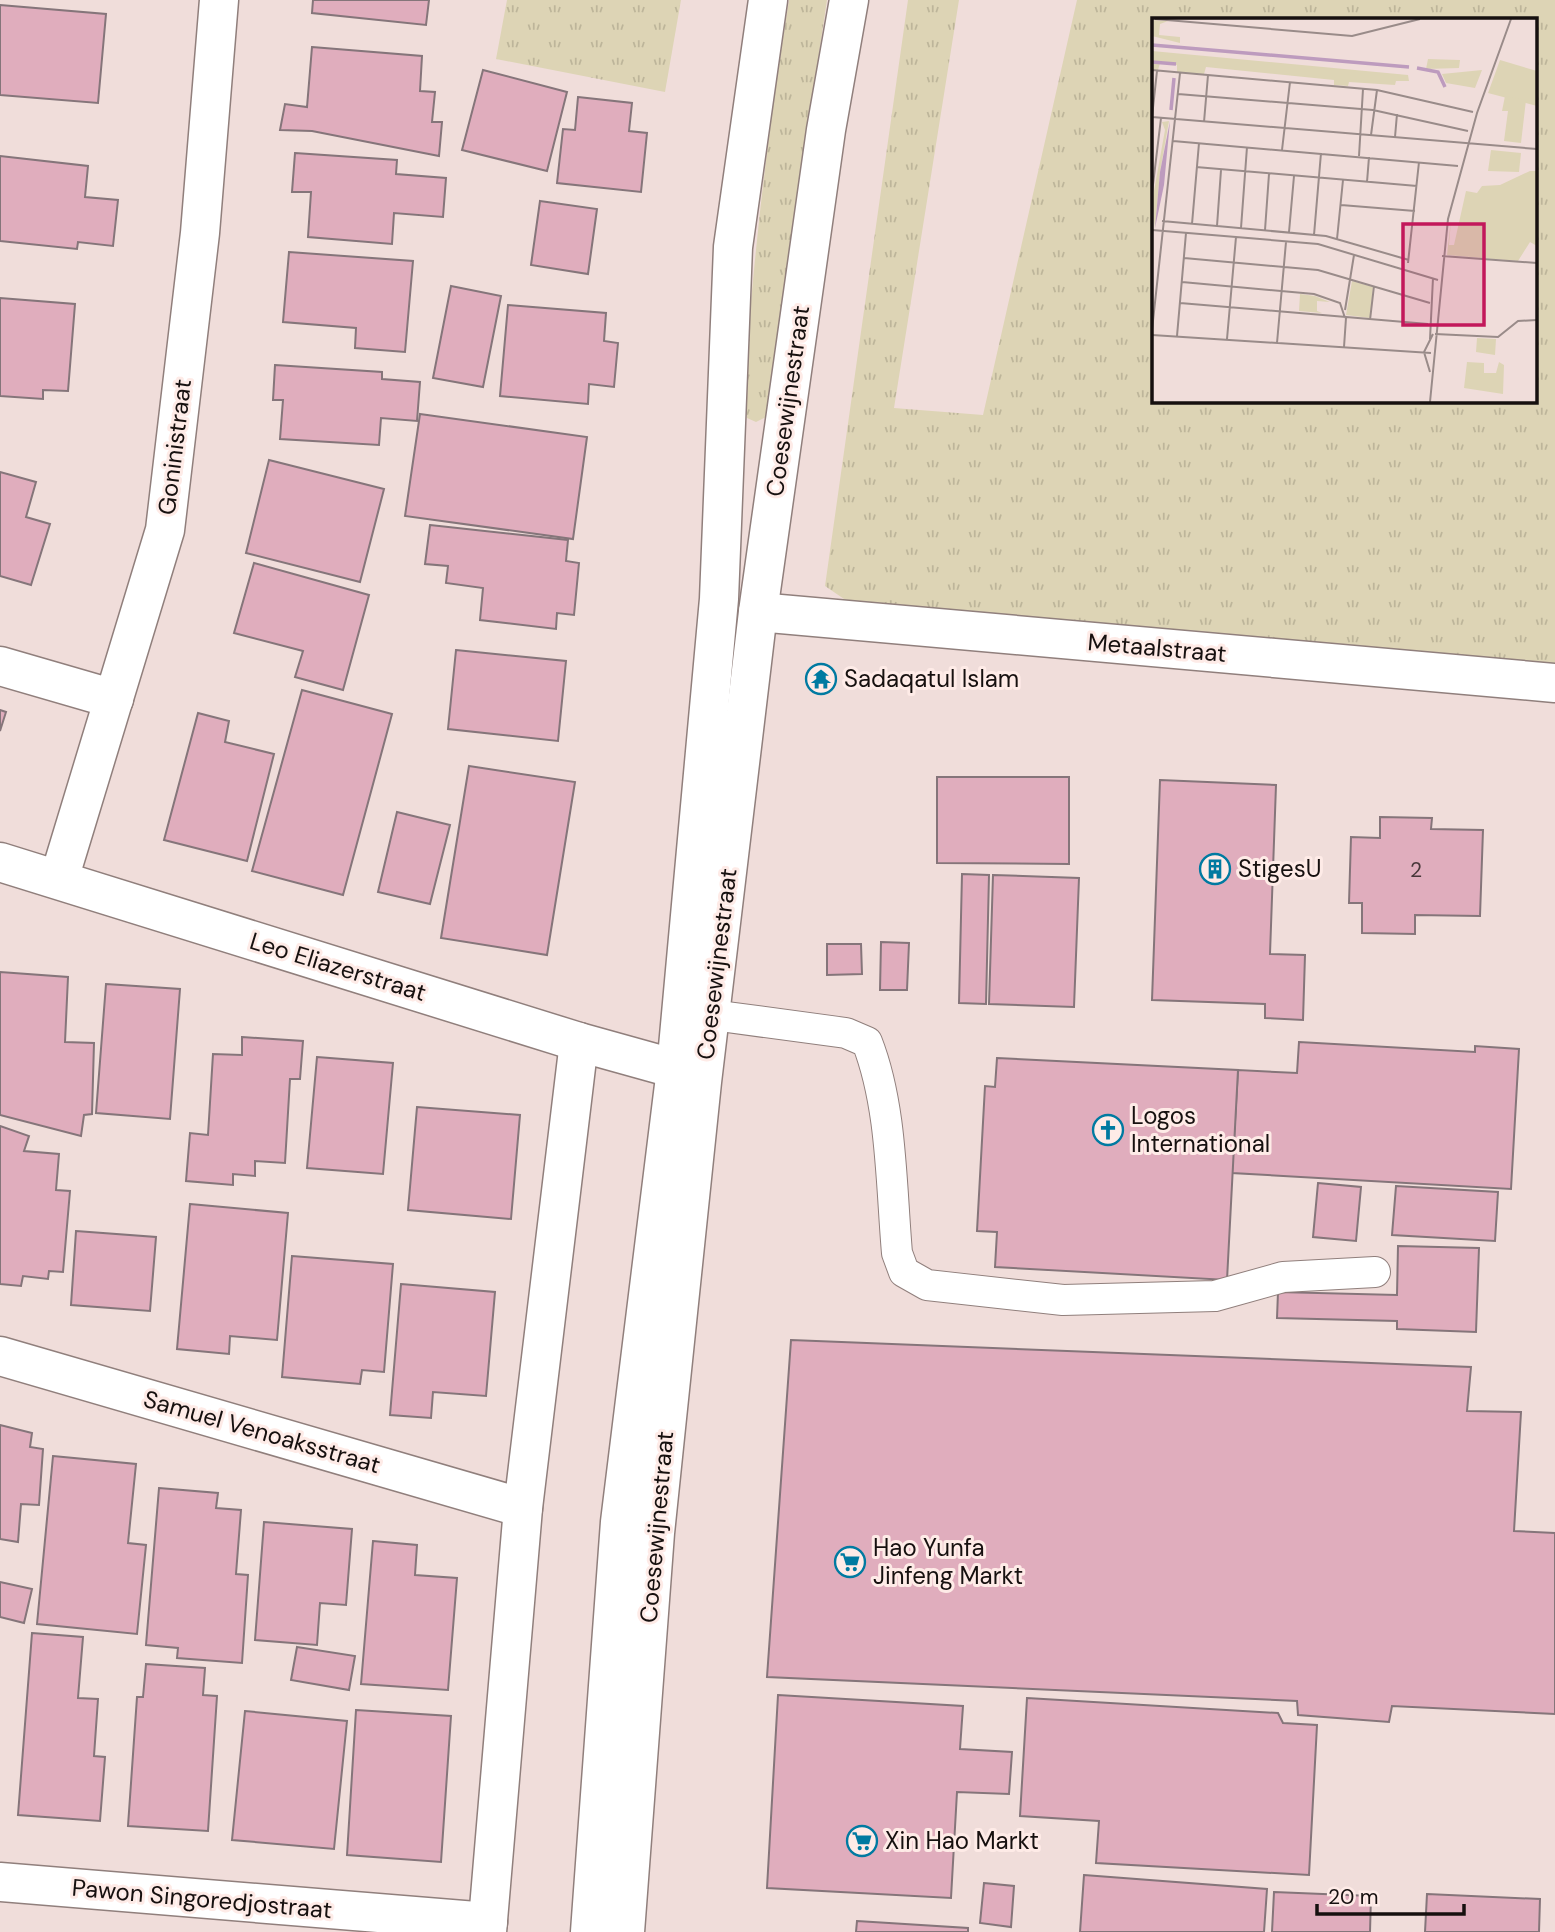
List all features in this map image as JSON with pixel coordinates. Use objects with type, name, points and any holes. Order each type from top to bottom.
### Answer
[{"type":"street","name":"Goninistraat","points":[[58,879],[165,530],[200,233],[219,0]]},
{"type":"street","name":"Coesewijnestraat","points":[[590,1932],[620,1522],[676,1069],[719,599],[733,247],[768,0]]},
{"type":"street","name":"Coesewijnestraat","points":[[625,1932],[655,1533],[702,1082],[758,612],[826,130],[849,0]]},
{"type":"street","name":"Metaalstraat","points":[[758,612],[1555,683]]},
{"type":"street","points":[[0,666],[114,699]]},
{"type":"street","name":"Leo Eliazerstraat","points":[[0,862],[579,1042],[676,1069]]},
{"type":"street","points":[[488,1927],[523,1508],[579,1042]]},
{"type":"street","name":"Samuel Venoaksstraat","points":[[0,1356],[523,1508]]},
{"type":"street","name":"Pawon Singoredjostraat","points":[[0,1882],[488,1927]]},
{"type":"lane","points":[[712,1015],[846,1033],[867,1042],[877,1067],[885,1110],[897,1253],[904,1272],[927,1284],[1063,1300],[1215,1296],[1283,1277],[1375,1272]]},
{"type":"green space","points":[[507,0],[681,0],[665,92],[496,59]]},
{"type":"green space","points":[[789,0],[827,0],[803,161],[773,404],[766,417],[756,422],[747,418],[745,355],[768,145]]},
{"type":"green space","points":[[908,0],[959,0],[894,408],[983,415],[1077,0],[1555,0],[1555,668],[847,601],[825,586]]},
{"type":"building","points":[[313,0],[429,0],[426,25],[312,13]]},
{"type":"building","points":[[0,5],[106,14],[98,103],[0,95]]},
{"type":"building","points":[[312,47],[422,56],[420,91],[435,92],[432,122],[442,122],[439,156],[312,131],[280,130],[285,104],[307,107]]},
{"type":"building","points":[[483,70],[567,92],[547,171],[462,150]]},
{"type":"building","points":[[578,97],[632,103],[629,131],[647,133],[641,192],[557,183],[563,129],[575,130]]},
{"type":"building","points":[[295,153],[397,160],[396,174],[446,178],[443,217],[394,213],[392,244],[308,237],[311,192],[292,192]]},
{"type":"building","points":[[0,156],[88,166],[85,197],[118,200],[113,246],[78,242],[77,249],[0,241]]},
{"type":"building","points":[[540,201],[597,209],[588,274],[531,265]]},
{"type":"building","points":[[289,252],[413,261],[405,352],[355,348],[356,328],[283,322]]},
{"type":"building","points":[[451,286],[501,296],[483,387],[433,378]]},
{"type":"building","points":[[0,298],[75,304],[68,391],[43,390],[43,399],[0,396]]},
{"type":"building","points":[[508,305],[606,313],[604,341],[618,343],[614,387],[589,384],[588,404],[500,396]]},
{"type":"building","points":[[275,365],[382,372],[382,379],[420,382],[417,421],[381,418],[379,445],[280,439],[283,400],[273,400]]},
{"type":"building","points":[[420,414],[587,437],[573,539],[405,516]]},
{"type":"building","points":[[269,460],[384,489],[360,582],[246,553]]},
{"type":"building","points":[[0,472],[36,482],[26,517],[50,524],[31,585],[0,576]]},
{"type":"building","points":[[430,525],[568,540],[566,561],[579,563],[574,615],[557,613],[556,629],[480,620],[483,588],[446,583],[448,566],[425,564]]},
{"type":"building","points":[[254,563],[369,595],[343,690],[295,677],[303,651],[234,633]]},
{"type":"building","points":[[456,650],[566,661],[558,741],[448,729]]},
{"type":"building","points":[[302,690],[392,714],[343,895],[252,871]]},
{"type":"building","points":[[0,710],[6,712],[0,731]]},
{"type":"building","points":[[198,713],[229,721],[225,742],[274,754],[247,861],[164,840]]},
{"type":"building","points":[[469,766],[575,782],[547,955],[441,938]]},
{"type":"building","points":[[937,777],[1069,777],[1069,864],[937,863]]},
{"type":"building","name":"StigesU","points":[[1160,780],[1276,785],[1270,954],[1305,955],[1303,1020],[1265,1018],[1265,1004],[1152,1000]]},
{"type":"building","points":[[397,812],[450,825],[430,904],[378,892]]},
{"type":"building","points":[[1380,817],[1432,818],[1431,829],[1483,830],[1480,916],[1415,915],[1415,934],[1362,933],[1362,903],[1349,903],[1351,837],[1380,838]]},
{"type":"building","points":[[962,874],[989,875],[986,1004],[959,1003]]},
{"type":"building","points":[[993,875],[1079,878],[1074,1007],[989,1004]]},
{"type":"building","points":[[881,942],[909,943],[907,990],[880,990]]},
{"type":"building","points":[[827,944],[861,944],[862,974],[827,975]]},
{"type":"building","points":[[0,972],[68,977],[65,1042],[94,1043],[92,1114],[84,1115],[81,1136],[0,1115]]},
{"type":"building","points":[[106,984],[180,989],[170,1119],[96,1113]]},
{"type":"building","points":[[242,1037],[303,1041],[300,1079],[290,1079],[285,1163],[255,1161],[255,1176],[233,1174],[233,1185],[186,1181],[190,1133],[208,1135],[213,1054],[242,1055]]},
{"type":"building","points":[[1299,1042],[1475,1052],[1475,1046],[1519,1049],[1511,1189],[1232,1173],[1238,1070],[1297,1073]]},
{"type":"building","points":[[317,1057],[393,1063],[383,1174],[307,1168]]},
{"type":"building","name":"Logos International","points":[[997,1058],[1238,1070],[1227,1280],[995,1267],[997,1232],[977,1231],[985,1086],[995,1087]]},
{"type":"building","points":[[417,1107],[520,1115],[511,1219],[408,1210]]},
{"type":"building","points":[[0,1126],[29,1136],[24,1151],[59,1154],[56,1190],[70,1191],[63,1272],[49,1271],[48,1279],[23,1276],[21,1286],[0,1284]]},
{"type":"building","points":[[1318,1183],[1361,1187],[1356,1241],[1313,1237]]},
{"type":"building","points":[[1396,1186],[1498,1192],[1495,1241],[1392,1235]]},
{"type":"building","points":[[190,1204],[288,1213],[277,1340],[230,1336],[229,1354],[177,1349]]},
{"type":"building","points":[[76,1231],[156,1237],[150,1311],[71,1305]]},
{"type":"building","points":[[1398,1246],[1479,1248],[1476,1332],[1397,1329],[1397,1321],[1277,1318],[1278,1292],[1397,1295]]},
{"type":"building","points":[[292,1256],[393,1264],[384,1372],[362,1370],[360,1384],[282,1377]]},
{"type":"building","points":[[401,1284],[495,1292],[486,1396],[433,1392],[431,1418],[390,1415]]},
{"type":"building","points":[[791,1340],[1471,1367],[1467,1411],[1521,1412],[1514,1531],[1555,1533],[1555,1714],[1392,1706],[1389,1722],[1298,1715],[1297,1701],[767,1677]]},
{"type":"building","points":[[0,1425],[32,1433],[30,1447],[43,1449],[39,1505],[21,1504],[18,1542],[0,1539]]},
{"type":"building","points":[[53,1456],[136,1464],[128,1543],[146,1545],[137,1634],[37,1624]]},
{"type":"building","points":[[159,1488],[218,1493],[216,1508],[241,1510],[236,1574],[248,1575],[242,1663],[177,1658],[178,1648],[146,1645]]},
{"type":"building","points":[[264,1522],[352,1529],[346,1605],[320,1603],[317,1645],[255,1640]]},
{"type":"building","points":[[373,1541],[417,1545],[415,1575],[457,1578],[448,1690],[361,1684]]},
{"type":"building","points":[[0,1582],[32,1589],[24,1623],[0,1617]]},
{"type":"building","points":[[32,1633],[83,1637],[78,1698],[98,1699],[94,1756],[105,1757],[100,1821],[18,1815]]},
{"type":"building","points":[[297,1647],[355,1656],[349,1690],[291,1680]]},
{"type":"building","points":[[146,1664],[205,1668],[203,1695],[217,1696],[208,1831],[128,1826],[137,1697],[143,1697]]},
{"type":"building","name":"Xin Hao Markt","points":[[778,1695],[963,1706],[960,1749],[1012,1752],[1009,1794],[957,1792],[951,1898],[767,1888]]},
{"type":"building","points":[[1027,1698],[1278,1713],[1283,1723],[1317,1725],[1309,1875],[1096,1863],[1099,1821],[1020,1816]]},
{"type":"building","points":[[356,1710],[451,1716],[441,1862],[347,1855]]},
{"type":"building","points":[[245,1711],[347,1721],[334,1849],[232,1840]]},
{"type":"building","points":[[1084,1875],[1267,1889],[1264,1932],[1080,1932]]},
{"type":"building","points":[[984,1883],[1014,1886],[1011,1927],[980,1923]]},
{"type":"building","points":[[1274,1892],[1371,1896],[1370,1932],[1272,1932]]},
{"type":"building","points":[[1427,1894],[1540,1899],[1539,1932],[1425,1932]]},
{"type":"building","points":[[857,1921],[968,1928],[968,1932],[856,1932]]},
{"type":"place","name":"Sadaqatul Islam","points":[[821,679]]},
{"type":"place","name":"StigesU","points":[[1215,869]]},
{"type":"place","name":"Logos International","points":[[1108,1130]]},
{"type":"place","name":"Hao Yunfa Jinfeng Markt","points":[[850,1562]]},
{"type":"place","name":"Xin Hao Markt","points":[[862,1841]]}]
